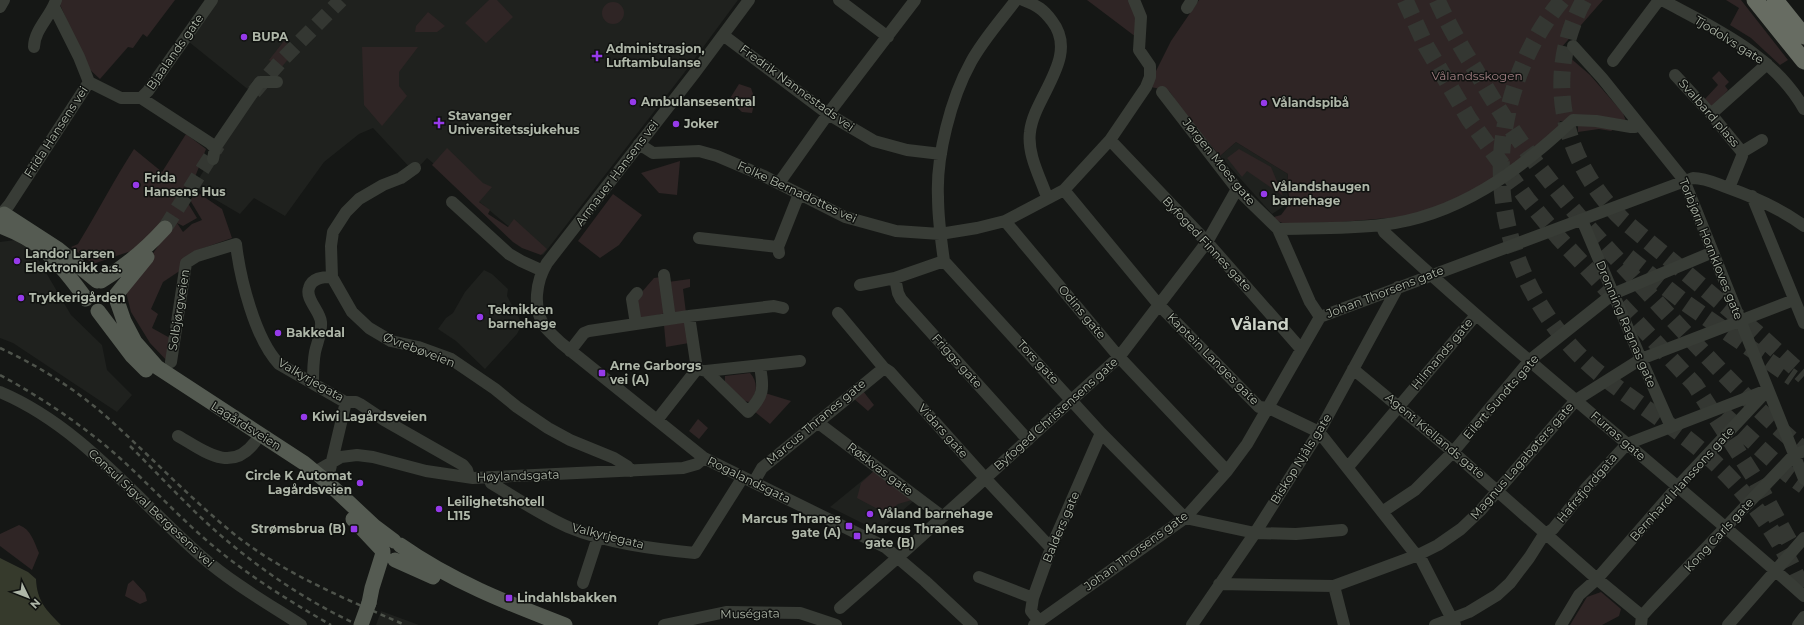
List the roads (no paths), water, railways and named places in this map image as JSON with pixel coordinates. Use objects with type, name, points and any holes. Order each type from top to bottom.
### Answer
[{"type":"highway","points":[[1755,0],[1804,61]]},
{"type":"highway","points":[[1775,0],[1804,36]]},
{"type":"main road","points":[[1,217],[58,249],[99,281],[111,285],[116,296]]},
{"type":"main road","points":[[1,217],[53,257],[69,275],[91,308],[98,311],[109,308],[113,304],[116,296],[152,251],[165,228],[147,248],[129,263],[88,288],[86,299]]},
{"type":"main road","name":"Lagårdsveien","points":[[116,296],[124,321],[135,342],[157,367],[286,451],[315,472],[374,526],[397,543],[421,559],[466,584],[565,625]]},
{"type":"main road","name":"Lagårdsveien","points":[[98,311],[117,334],[132,356],[149,373],[176,392],[293,466],[315,483],[352,518],[387,561],[496,607],[546,625]]},
{"type":"main road","points":[[361,625],[387,561],[385,545],[391,541],[397,543]]},
{"type":"street","points":[[0,7],[4,0]]},
{"type":"street","name":"Bjaalands gate","points":[[89,82],[121,98],[141,98],[148,92],[212,0]]},
{"type":"street","name":"Armauer Hansens vei","points":[[537,291],[547,263],[749,0]]},
{"type":"street","points":[[839,0],[888,37]]},
{"type":"street","points":[[778,183],[828,114],[915,0]]},
{"type":"street","points":[[860,285],[895,278],[944,261],[940,234],[938,196],[941,154],[952,108],[971,62],[1016,0]]},
{"type":"street","points":[[1024,0],[1041,8],[1056,27],[1061,42],[1060,57],[1053,78],[1033,116],[1029,134],[1033,161],[1047,197]]},
{"type":"street","points":[[1613,61],[1659,0]]},
{"type":"street","name":"Tjodolvs gate","points":[[1662,0],[1746,48],[1767,64],[1791,89],[1804,109]]},
{"type":"street","name":"Folke Bernadottes vei","points":[[639,144],[653,153],[682,151],[708,153],[778,183],[845,217],[896,231],[940,234],[977,228],[1005,221],[1047,197],[1064,190],[1110,140],[1146,87],[1150,77],[1150,66],[1139,50],[1141,18],[1135,2]]},
{"type":"street","name":"Frida Hansens vei","points":[[34,47],[34,40],[55,3]]},
{"type":"street","name":"Frida Hansens vei","points":[[1,217],[89,82],[81,60],[55,3]]},
{"type":"street","name":"Fredrik Nannestads vei","points":[[723,35],[828,114],[874,141],[907,150],[941,154]]},
{"type":"street","name":"Torbjørn Hornkloves gate","points":[[1573,46],[1602,78],[1684,180],[1767,390],[1799,453],[1804,479]]},
{"type":"street","points":[[1710,114],[1767,64]]},
{"type":"street","name":"Svalbard plass","points":[[1675,75],[1742,152],[1742,156],[1729,188]]},
{"type":"street","points":[[141,98],[214,153],[260,82],[277,82]]},
{"type":"street","name":"Jørgen Moes gate","points":[[1162,92],[1238,189],[1278,229],[1310,302],[1320,317]]},
{"type":"street","points":[[1278,229],[1381,225],[1428,215],[1445,210],[1472,197],[1502,178],[1552,140],[1573,120],[1596,121],[1631,127],[1635,127],[1639,124]]},
{"type":"street","name":"Byfoged Finnes gate","points":[[1110,140],[1207,242],[1302,349]]},
{"type":"street","name":"Svalbard plass","points":[[1742,152],[1762,140]]},
{"type":"street","name":"Øvrebøveien","points":[[414,168],[401,178],[371,191],[359,199],[346,212],[333,232],[331,246],[332,277],[352,312],[369,328],[391,341],[451,359],[495,389],[516,407],[548,428],[570,440],[614,458],[623,463],[631,471]]},
{"type":"street","name":"Johan Thorsens gate","points":[[1036,623],[1185,518],[1227,471],[1247,444],[1320,317],[1582,220],[1684,180],[1693,178],[1702,178],[1752,196],[1791,216],[1804,226]]},
{"type":"street","name":"Byfoged Christensens gate","points":[[840,608],[943,517],[1119,357],[1207,242],[1238,189]]},
{"type":"street","name":"Kaptein Langes gate","points":[[1064,190],[1159,305],[1259,407],[1269,408],[1319,432],[1348,467],[1413,552],[1420,557],[1454,622]]},
{"type":"street","points":[[699,238],[778,250],[799,194]]},
{"type":"street","points":[[1752,196],[1804,323]]},
{"type":"street","points":[[452,202],[509,254],[543,271]]},
{"type":"street","name":"Dronning Ragnas gate","points":[[1582,220],[1671,427]]},
{"type":"street","name":"Odins gate","points":[[1005,221],[1119,357],[1227,471]]},
{"type":"street","name":"Furras gate","points":[[1381,225],[1384,232],[1430,275],[1678,486],[1804,596]]},
{"type":"street","name":"Solbjørgveien","points":[[171,362],[186,263],[197,256],[236,244]]},
{"type":"street","name":"Valkyrjegata","points":[[236,244],[240,276],[249,304],[268,350],[273,358],[284,368],[313,383],[344,402],[360,404],[384,420],[463,466],[467,470],[468,477]]},
{"type":"street","name":"Eilert Sundts gate","points":[[1382,512],[1415,490],[1453,452],[1530,360],[1613,294],[1713,252]]},
{"type":"street","name":"Tors gate","points":[[944,261],[1072,399],[1101,433],[1185,518]]},
{"type":"street","points":[[664,274],[670,319]]},
{"type":"street","points":[[313,383],[314,357],[322,328],[321,321],[309,296],[308,290],[311,283],[317,279],[332,277]]},
{"type":"street","name":"Friggs gate","points":[[895,278],[898,293],[901,299],[1028,440]]},
{"type":"street","name":"Biskop Njåls gate","points":[[1192,625],[1255,533],[1319,432],[1398,287]]},
{"type":"street","name":"Rogalandsgata","points":[[537,291],[537,302],[544,326],[570,351],[704,458],[885,547],[898,557],[972,625]]},
{"type":"street","points":[[636,324],[632,299],[637,293]]},
{"type":"street","name":"Magnus Lagabøters gate","points":[[1219,584],[1334,586],[1418,555],[1438,545],[1461,529],[1480,511],[1499,491],[1576,400],[1641,359],[1794,300]]},
{"type":"street","points":[[570,351],[582,335],[589,331],[689,316],[774,306],[783,308]]},
{"type":"street","name":"Vidars gate","points":[[838,313],[884,368],[890,372],[985,478],[1051,548]]},
{"type":"street","name":"Hilmands gate","points":[[1348,467],[1476,315]]},
{"type":"street","points":[[689,316],[702,370],[748,412],[760,398],[763,389],[760,367]]},
{"type":"street","points":[[657,420],[702,370],[760,367],[800,361]]},
{"type":"street","name":"Marcus Thranes gate","points":[[694,553],[748,480],[884,368]]},
{"type":"street","name":"Agent Kiellands gate","points":[[1353,369],[1499,491],[1641,620]]},
{"type":"street","name":"Hafrsfjordgata","points":[[1435,625],[1454,622],[1484,604],[1510,583],[1546,533],[1553,529],[1587,487],[1627,444],[1767,390]]},
{"type":"street","name":"Bernhard Hanssons gate","points":[[1561,625],[1579,595],[1597,579],[1678,486],[1767,390]]},
{"type":"street","name":"Consul Sigval Bergesens vei","points":[[0,392],[46,417],[87,448],[201,556],[229,579],[301,625]]},
{"type":"street","points":[[327,482],[345,406],[344,402]]},
{"type":"street","name":"Røskvas gate","points":[[817,422],[943,517]]},
{"type":"street","name":"Balders gate","points":[[1036,623],[1030,611],[1033,598],[1051,548],[1101,433]]},
{"type":"street","points":[[178,436],[209,453],[226,459],[241,456],[255,442]]},
{"type":"street","name":"Kong Carls gate","points":[[1641,620],[1726,528],[1799,453]]},
{"type":"street","name":"Høylandsgata","points":[[315,472],[333,460],[345,456],[362,455],[426,471],[468,477],[683,468],[697,464],[704,458]]},
{"type":"street","name":"Valkyrjegata","points":[[490,477],[490,483],[568,527],[598,536],[642,546],[694,553]]},
{"type":"street","points":[[1185,518],[1255,533],[1296,534],[1342,530]]},
{"type":"street","points":[[583,583],[598,536]]},
{"type":"street","points":[[1728,625],[1804,538]]},
{"type":"street","points":[[978,577],[1033,598]]},
{"type":"street","points":[[1334,586],[1344,625]]},
{"type":"street","name":"Muségata","points":[[664,625],[726,612],[800,613],[836,625]]},
{"type":"street","points":[[1798,625],[1804,618]]},
{"type":"tunnel","points":[[254,92],[280,62],[341,0]]},
{"type":"tunnel","points":[[1405,0],[1426,46],[1469,119],[1527,199],[1558,237],[1695,385],[1754,477],[1789,541]]},
{"type":"tunnel","points":[[1437,0],[1460,44],[1501,112],[1519,140],[1562,196],[1661,307],[1748,399],[1804,450]]},
{"type":"tunnel","points":[[1562,0],[1539,33],[1521,70],[1509,109],[1502,149],[1502,182],[1505,215],[1513,246],[1525,277],[1540,305],[1559,332],[1580,356],[1605,378],[1699,449],[1712,460],[1740,489],[1765,521],[1776,538],[1787,556],[1804,593]]},
{"type":"tunnel","points":[[1584,0],[1571,29],[1564,58],[1562,87],[1565,116],[1573,145],[1585,171],[1602,197],[1623,220],[1756,332],[1804,376]]},
{"type":"tunnel","points":[[165,228],[218,145]]},
{"type":"tunnel","points":[[1628,257],[1684,302],[1793,378]]},
{"type":"tunnel","points":[[1723,414],[1789,475],[1804,486]]},
{"type":"railway","points":[[0,348],[57,379],[97,408],[202,506],[234,534],[253,548],[316,585],[405,625]]},
{"type":"railway","points":[[0,375],[28,391],[81,426],[133,470],[198,533],[240,567],[255,578],[331,625]]},
{"type":"railway","points":[[130,446],[209,525],[243,554],[261,568],[299,593],[358,625]]},
{"type":"place","name":"BUPA","points":[[244,37]]},
{"type":"place","name":"Administrasjon, Luftambulanse","points":[[597,56]]},
{"type":"place","name":"Ambulansesentral","points":[[633,102]]},
{"type":"place","name":"Vålandspibå","points":[[1264,103]]},
{"type":"place","name":"Stavanger Universitetssjukehus","points":[[439,123]]},
{"type":"place","name":"Joker","points":[[676,124]]},
{"type":"place","name":"Frida Hansens Hus","points":[[136,185]]},
{"type":"place","name":"Vålandshaugen barnehage","points":[[1264,194]]},
{"type":"place","name":"Landor Larsen Elektronikk a.s.","points":[[17,261]]},
{"type":"place","name":"Trykkerigården","points":[[21,298]]},
{"type":"place","name":"Teknikken barnehage","points":[[480,317]]},
{"type":"place","name":"Bakkedal","points":[[278,333]]},
{"type":"place","name":"Arne Garborgs vei (A)","points":[[602,373]]},
{"type":"place","name":"Kiwi Lagårdsveien","points":[[304,417]]},
{"type":"place","name":"Circle K Automat Lagårdsveien","points":[[360,483]]},
{"type":"place","name":"Leilighetshotell L115","points":[[439,509]]},
{"type":"place","name":"Våland barnehage","points":[[870,514]]},
{"type":"place","name":"Marcus Thranes gate (A)","points":[[849,526]]},
{"type":"place","name":"Strømsbrua (B)","points":[[354,529]]},
{"type":"place","name":"Marcus Thranes gate (B)","points":[[857,536]]},
{"type":"place","name":"Lindahlsbakken","points":[[509,598]]},
{"type":"district","name":"Våland","points":[[1260,324]]},
{"type":"park label","name":"Vålandsskogen","points":[[1477,76]]}]
